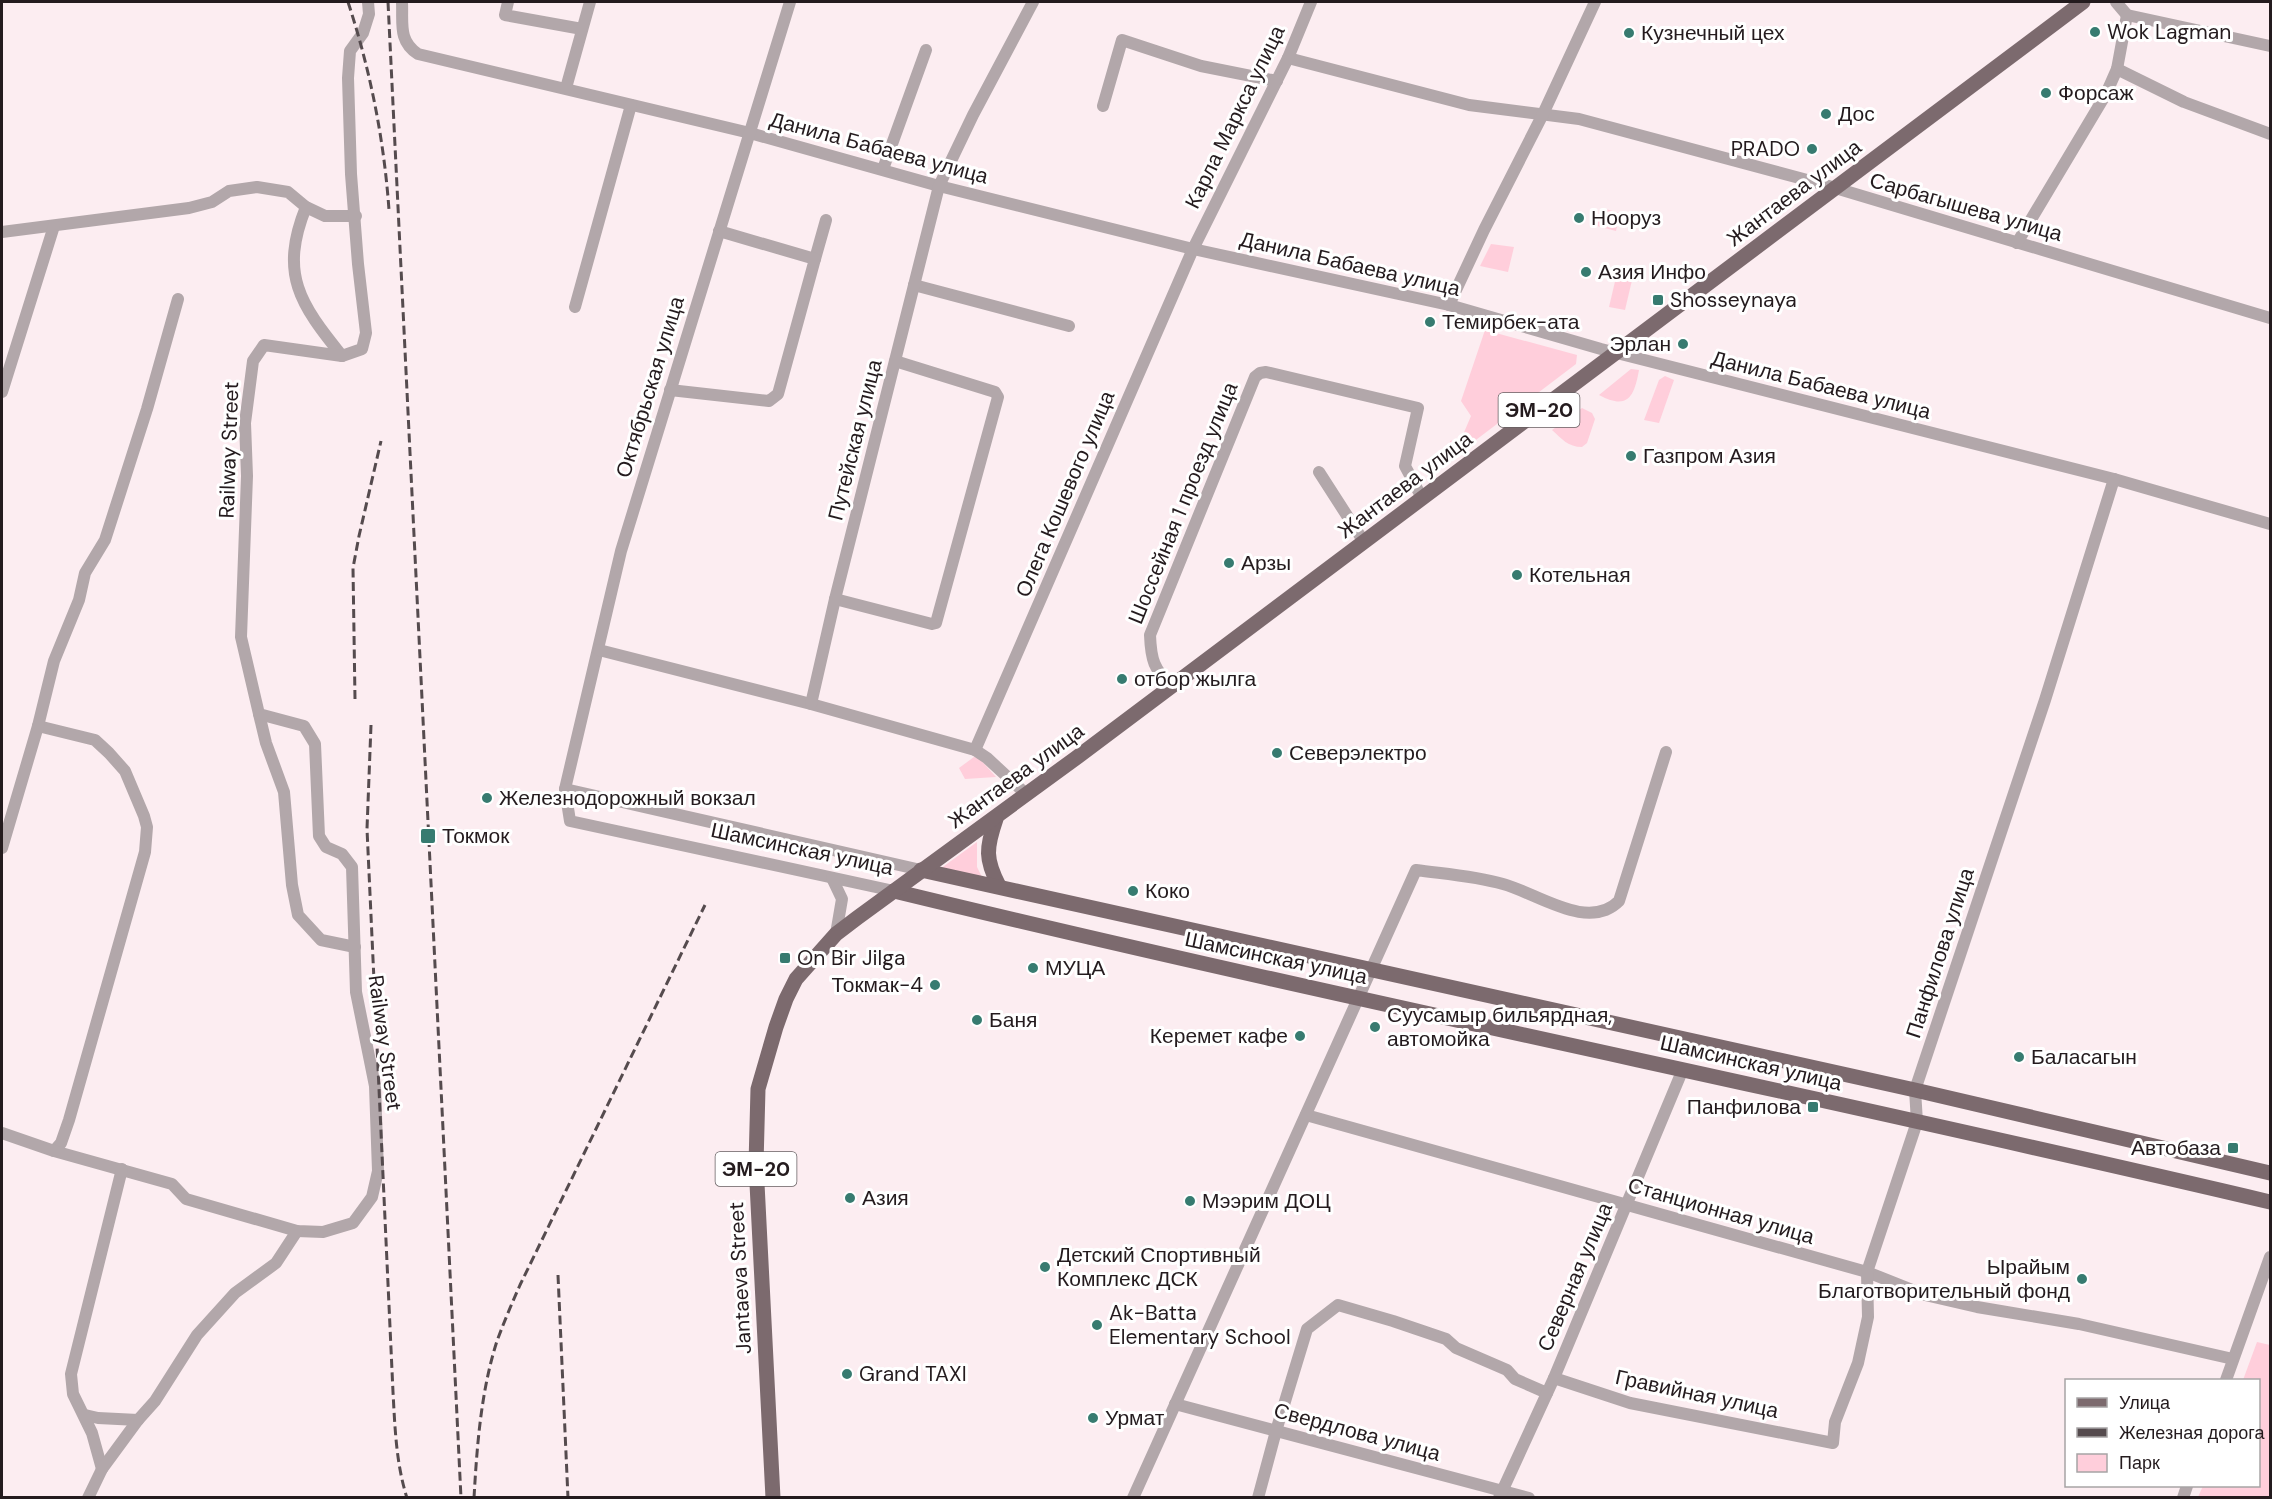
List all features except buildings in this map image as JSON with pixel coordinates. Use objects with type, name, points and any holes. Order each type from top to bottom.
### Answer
[{"type":"main road","name":"Жантаева улица","points":[[894,891],[996,819],[2083,2]]},
{"type":"main road","points":[[996,819],[987,854],[990,869],[999,886]]},
{"type":"main road","name":"Шамсинская улица","points":[[921,870],[1915,1090],[2271,1173]]},
{"type":"main road","name":"Шамсинская улица","points":[[894,891],[1090,938],[2271,1202]]},
{"type":"main road","name":"Jantaeva Street","points":[[773,1497],[756,1164],[758,1089],[786,999],[796,979],[836,934],[894,891]]},
{"type":"street","points":[[306,207],[292,256],[297,289],[316,324],[342,356],[362,349],[366,333],[351,174],[348,78],[350,51],[363,33],[369,14],[369,2]]},
{"type":"street","name":"Данила Бабаева улица","points":[[402,2],[404,37],[408,47],[418,54],[750,134],[939,186],[1192,251],[1449,305],[1601,349],[1617,351],[2114,479],[2271,524]]},
{"type":"street","points":[[508,2],[505,15],[582,29]]},
{"type":"street","points":[[566,88],[590,2]]},
{"type":"street","name":"Октябрьская улица","points":[[565,789],[621,550],[790,2]]},
{"type":"street","name":"Путейская улица","points":[[811,704],[835,599],[939,186],[973,115],[1033,2]]},
{"type":"street","name":"Карла Маркса улица","points":[[1192,251],[1288,58],[1311,2]]},
{"type":"street","points":[[1449,305],[1544,114],[1595,2]]},
{"type":"street","points":[[2116,2],[2127,15],[2271,46]]},
{"type":"street","points":[[2018,243],[2106,94],[2117,69],[2127,15]]},
{"type":"street","points":[[1103,106],[1122,40],[1201,66],[1277,81]]},
{"type":"street","points":[[883,169],[926,50]]},
{"type":"street","name":"Сарбагышева улица","points":[[1288,58],[1469,105],[1579,119],[1835,188],[2271,318]]},
{"type":"street","points":[[2117,69],[2184,102],[2271,134]]},
{"type":"street","points":[[575,307],[631,105]]},
{"type":"street","points":[[2,232],[189,208],[212,202],[229,191],[257,188],[288,192],[306,207],[325,216],[356,216]]},
{"type":"street","points":[[670,390],[769,401],[774,399],[778,394],[826,220]]},
{"type":"street","points":[[2,392],[54,226]]},
{"type":"street","points":[[719,231],[815,259]]},
{"type":"street","name":"Олега Кошевого улица","points":[[975,750],[1192,251]]},
{"type":"street","points":[[914,285],[1069,326]]},
{"type":"street","points":[[2,848],[38,726],[54,661],[79,600],[85,573],[105,540],[147,409],[178,299]]},
{"type":"street","name":"Railway Street","points":[[342,356],[264,345],[253,362],[245,423],[247,476],[241,637],[266,743],[284,792],[292,885],[298,915],[321,940],[355,947]]},
{"type":"street","points":[[835,599],[932,624],[936,623],[998,397],[994,392],[895,361]]},
{"type":"street","name":"Шоссейная 1 проезд улица","points":[[1171,687],[1156,670],[1150,654],[1150,635],[1255,377],[1260,373],[1266,372],[1418,408],[1405,466],[1422,498]]},
{"type":"street","points":[[1319,472],[1364,542]]},
{"type":"street","name":"Панфилова улица","points":[[1833,1443],[1835,1422],[1858,1363],[1868,1317],[1867,1272],[1917,1122],[1915,1090],[2045,700],[2114,479]]},
{"type":"street","points":[[599,651],[811,704],[975,750],[987,758],[1027,795]]},
{"type":"street","name":"Railway Street","points":[[2,1133],[54,1151],[172,1184],[186,1199],[297,1231],[323,1232],[353,1223],[372,1197],[378,1171],[375,1086],[356,992],[352,867],[342,854],[326,847],[319,836],[315,744],[304,726],[259,714]]},
{"type":"street","points":[[38,726],[95,740],[110,753],[125,771],[147,827],[145,852],[69,1120],[61,1143],[54,1151]]},
{"type":"street","points":[[1133,1497],[1416,870],[1503,884],[1560,906],[1584,912],[1599,913],[1611,910],[1619,901],[1666,752]]},
{"type":"street","name":"Шамсинская улица","points":[[894,891],[570,820],[565,789],[921,870]]},
{"type":"street","points":[[832,878],[842,899],[836,934]]},
{"type":"street","name":"Северная улица","points":[[1500,1494],[1554,1378],[1683,1069]]},
{"type":"street","name":"Станционная улица","points":[[1306,1115],[1867,1272],[1925,1295],[1977,1307],[2079,1324],[2234,1359]]},
{"type":"street","points":[[102,1469],[92,1433],[73,1394],[70,1374],[122,1170]]},
{"type":"street","points":[[88,1497],[102,1469],[155,1401],[196,1335],[235,1293],[276,1263],[297,1231]]},
{"type":"street","points":[[2226,1379],[2271,1257]]},
{"type":"street","points":[[1258,1497],[1275,1431],[1307,1329],[1338,1305],[1446,1339],[1456,1348],[1507,1370],[1515,1379],[1547,1393]]},
{"type":"street","name":"Гравийная улица","points":[[1554,1378],[1630,1403],[1833,1443]]},
{"type":"street","name":"Свердлова улица","points":[[1175,1404],[1500,1494],[1529,1497]]},
{"type":"street","points":[[85,1415],[138,1420]]},
{"type":"green space","points":[[1602,208],[1620,213],[1616,231],[1597,226]]},
{"type":"green space","points":[[1491,244],[1514,247],[1508,272],[1480,266]]},
{"type":"green space","points":[[1617,273],[1633,276],[1625,310],[1609,307]]},
{"type":"green space","points":[[1485,330],[1577,355],[1576,364],[1460,452],[1448,455],[1450,441],[1462,437],[1471,416],[1461,401]]},
{"type":"green space","points":[[1631,369],[1639,370],[1635,388],[1628,399],[1616,401],[1599,395]]},
{"type":"green space","points":[[1665,376],[1674,380],[1659,423],[1644,420],[1659,380]]},
{"type":"green space","points":[[1582,408],[1592,413],[1595,419],[1587,443],[1582,447],[1577,447],[1569,444],[1552,430]]},
{"type":"green space","points":[[974,757],[979,758],[996,777],[965,779],[959,768]]},
{"type":"green space","points":[[977,842],[977,867],[983,879],[940,869]]},
{"type":"green space","points":[[2257,1342],[2270,1345],[2270,1497],[2198,1497],[2203,1487],[2260,1487],[2260,1379],[2243,1379]]},
{"type":"railway","points":[[348,2],[375,104],[384,157],[389,210]]},
{"type":"railway","points":[[388,2],[461,1498]]},
{"type":"railway","points":[[355,699],[353,568],[381,441]]},
{"type":"railway","points":[[371,725],[367,829],[393,1392],[398,1459],[407,1498]]},
{"type":"railway","points":[[474,1498],[483,1399],[502,1327],[520,1285],[705,905]]},
{"type":"railway","points":[[558,1275],[568,1498]]},
{"type":"place","name":"Wok Lagman","points":[[2095,32]]},
{"type":"place","name":"Кузнечный цех","points":[[1629,33]]},
{"type":"place","name":"Форсаж","points":[[2046,93]]},
{"type":"place","name":"Дос","points":[[1826,114]]},
{"type":"place","name":"PRADO","points":[[1812,149]]},
{"type":"place","name":"Нооруз","points":[[1579,218]]},
{"type":"place","name":"Азия Инфо","points":[[1586,272]]},
{"type":"place","name":"Shosseynaya","points":[[1658,300]]},
{"type":"place","name":"Темирбек-ата","points":[[1430,322]]},
{"type":"place","name":"Эрлан","points":[[1683,344]]},
{"type":"place","name":"Газпром Азия","points":[[1631,456]]},
{"type":"place","name":"Арзы","points":[[1229,563]]},
{"type":"place","name":"Котельная","points":[[1517,575]]},
{"type":"place","name":"отбор жылга","points":[[1122,679]]},
{"type":"place","name":"Северэлектро","points":[[1277,753]]},
{"type":"place","name":"Железнодорожный вокзал","points":[[487,798]]},
{"type":"place","name":"Токмок","points":[[428,836]]},
{"type":"place","name":"Коко","points":[[1133,891]]},
{"type":"place","name":"On Bir Jilga","points":[[785,958]]},
{"type":"place","name":"МУЦА","points":[[1033,968]]},
{"type":"place","name":"Токмак-4","points":[[935,985]]},
{"type":"place","name":"Баня","points":[[977,1020]]},
{"type":"place","name":"Суусамыр бильярдная, автомойка","points":[[1375,1027]]},
{"type":"place","name":"Керемет кафе","points":[[1300,1036]]},
{"type":"place","name":"Баласагын","points":[[2019,1057]]},
{"type":"place","name":"Панфилова","points":[[1813,1107]]},
{"type":"place","name":"Автобаза","points":[[2233,1148]]},
{"type":"place","name":"Азия","points":[[850,1198]]},
{"type":"place","name":"Мээрим ДОЦ","points":[[1190,1201]]},
{"type":"place","name":"Детский Спортивный Комплекс ДСК","points":[[1045,1267]]},
{"type":"place","name":"Ырайым Благотворительный фонд","points":[[2082,1279]]},
{"type":"place","name":"Ak-Batta Elementary School","points":[[1097,1325]]},
{"type":"place","name":"Grand TAXI","points":[[847,1374]]},
{"type":"place","name":"Урмат","points":[[1093,1418]]}]
